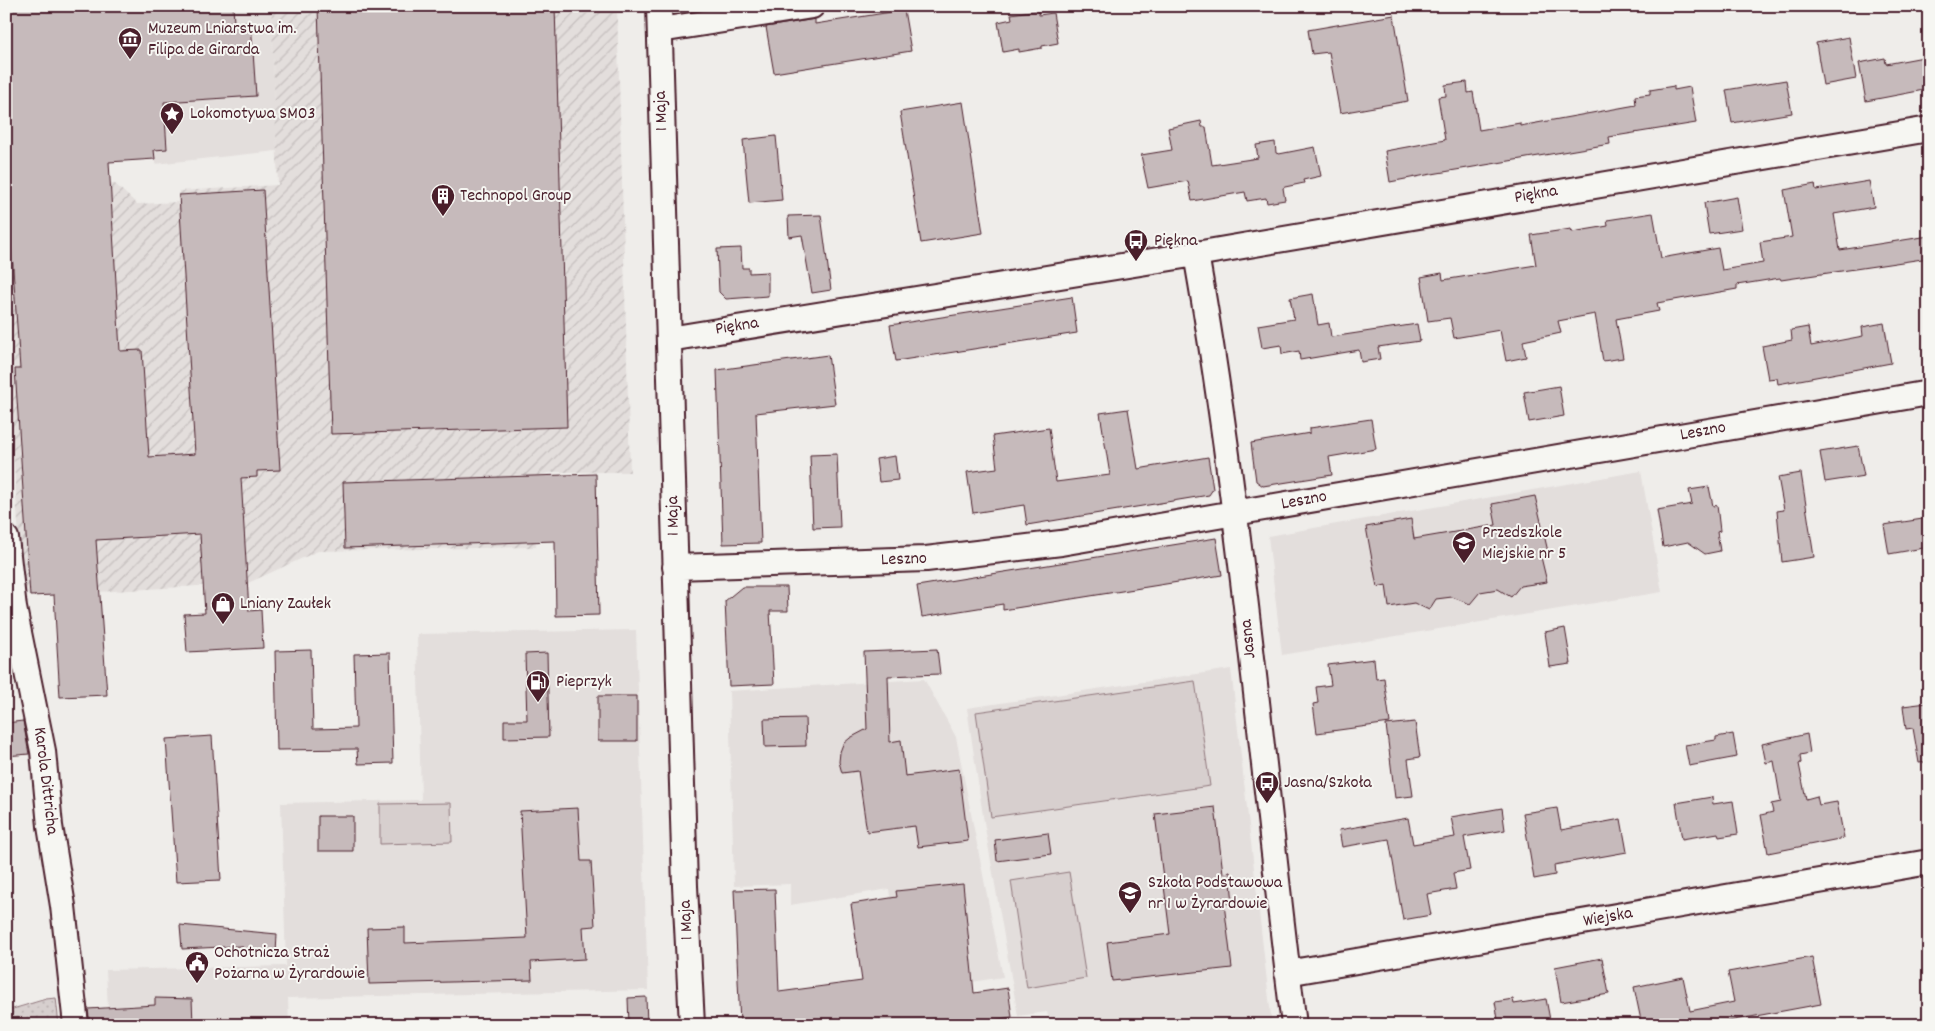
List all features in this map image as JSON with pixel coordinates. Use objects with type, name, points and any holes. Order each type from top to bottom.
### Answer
[{"type":"street","name":"1 Maja","points":[[659,6],[685,886],[692,1025]]},
{"type":"street","points":[[660,30],[812,6]]},
{"type":"street","name":"Piękna","points":[[669,339],[1136,262],[1196,254],[1929,129]]},
{"type":"street","name":"Jasna","points":[[1196,254],[1235,512],[1294,1025]]},
{"type":"street","name":"Leszno","points":[[675,567],[926,559],[1060,543],[1929,393]]},
{"type":"street","name":"Karola Dittricha","points":[[6,538],[14,608],[43,751],[50,826],[63,906],[76,1025]]},
{"type":"street","name":"Wiejska","points":[[1287,973],[1929,862]]},
{"type":"shaded area","name":"Muzeum Lniarstwa im. Filipa de Girarda","points":[[6,6],[271,6],[277,151],[155,164],[155,159]]},
{"type":"shaded area","points":[[271,6],[617,6],[630,472],[554,472],[534,476],[536,547],[318,551],[248,583],[29,596],[22,584],[6,345],[6,198],[16,189],[114,183],[137,204],[179,202],[179,191],[278,185]]},
{"type":"shaded area","name":"Przedszkole Miejskie nr 5","points":[[1641,471],[1662,592],[1282,655],[1268,536]]},
{"type":"shaded area","points":[[636,630],[648,990],[288,998],[289,1025],[102,1025],[108,1009],[106,970],[286,966],[281,803],[421,800],[417,634]]},
{"type":"shaded area","name":"Szkoła Podstawowa nr 1 w Żyrardowie","points":[[1231,669],[1272,1025],[1050,1025],[1047,1012],[1018,1016],[983,816],[967,708]]},
{"type":"shaded area","points":[[924,679],[956,737],[1003,977],[903,993],[889,889],[790,905],[790,884],[734,886],[729,691]]},
{"type":"shaded area","points":[[1195,681],[1210,786],[991,817],[976,712]]},
{"type":"shaded area","points":[[451,803],[452,842],[380,844],[380,804]]},
{"type":"shaded area","points":[[1069,872],[1086,978],[1027,988],[1011,881]]},
{"type":"shaded area","points":[[56,998],[59,1025],[6,1025],[6,1011],[46,999]]},
{"type":"building","points":[[6,6],[233,6],[234,23],[251,22],[256,96],[164,102],[167,149],[154,150],[155,159],[109,162],[120,351],[142,350],[149,457],[195,454],[179,195],[263,190],[280,470],[257,471],[257,477],[241,478],[249,611],[261,610],[263,648],[187,652],[184,614],[205,613],[200,534],[96,540],[107,695],[60,697],[54,595],[30,596],[15,369],[20,369],[6,168]]},
{"type":"building","name":"Technopol Group","points":[[318,6],[555,6],[567,427],[331,434]]},
{"type":"building","points":[[904,10],[911,51],[774,73],[766,27],[815,19],[815,24]]},
{"type":"building","points":[[1038,10],[1039,15],[1053,13],[1058,43],[1019,52],[1019,49],[1003,52],[998,22],[1012,19],[1011,14]]},
{"type":"building","points":[[1394,15],[1408,101],[1340,113],[1329,52],[1312,54],[1308,30]]},
{"type":"building","points":[[1849,37],[1856,79],[1823,85],[1816,43]]},
{"type":"building","points":[[1929,56],[1929,89],[1866,101],[1859,63],[1885,58],[1886,64]]},
{"type":"building","points":[[1786,80],[1792,113],[1732,123],[1726,90]]},
{"type":"building","points":[[1467,82],[1468,93],[1473,92],[1479,130],[1520,123],[1520,126],[1636,105],[1635,96],[1650,94],[1650,90],[1674,86],[1674,90],[1690,87],[1696,123],[1609,137],[1610,144],[1390,182],[1385,151],[1445,140],[1438,97],[1446,96],[1445,85]]},
{"type":"building","points":[[963,102],[983,233],[921,243],[900,112]]},
{"type":"building","points":[[1201,121],[1202,127],[1206,127],[1212,165],[1258,158],[1256,145],[1275,142],[1276,153],[1279,154],[1315,147],[1321,176],[1303,180],[1304,183],[1283,188],[1285,200],[1267,203],[1266,198],[1247,201],[1245,192],[1192,201],[1188,181],[1148,188],[1141,155],[1172,150],[1168,128]]},
{"type":"building","points":[[776,136],[782,200],[749,203],[743,140]]},
{"type":"building","points":[[1869,181],[1874,207],[1834,214],[1840,250],[1929,236],[1929,258],[1737,285],[1737,289],[1657,303],[1659,311],[1616,319],[1623,358],[1603,361],[1595,314],[1558,321],[1561,333],[1523,341],[1526,357],[1506,361],[1500,330],[1454,338],[1450,318],[1428,321],[1421,277],[1442,273],[1443,280],[1536,265],[1531,235],[1571,229],[1572,232],[1608,226],[1607,220],[1653,213],[1661,258],[1718,248],[1722,270],[1763,263],[1760,242],[1792,237],[1784,190],[1815,184],[1816,190]]},
{"type":"building","points":[[1737,197],[1742,229],[1709,234],[1704,203]]},
{"type":"building","points":[[821,215],[831,290],[812,293],[802,235],[789,237],[788,216]]},
{"type":"building","points":[[741,248],[742,268],[749,268],[749,273],[768,272],[768,296],[726,299],[719,292],[717,249]]},
{"type":"building","points":[[1313,294],[1318,325],[1329,323],[1331,337],[1417,324],[1420,341],[1378,347],[1380,359],[1361,362],[1359,350],[1300,360],[1299,351],[1282,354],[1281,345],[1262,348],[1258,325],[1294,319],[1290,298]]},
{"type":"building","points":[[1072,297],[1077,333],[896,361],[890,325]]},
{"type":"building","points":[[1884,323],[1891,363],[1778,384],[1777,378],[1768,379],[1762,346],[1792,340],[1791,330],[1808,327],[1811,346],[1863,336],[1862,327]]},
{"type":"building","points":[[828,355],[835,404],[756,413],[761,543],[723,544],[717,370]]},
{"type":"building","points":[[1559,386],[1564,416],[1529,422],[1524,392]]},
{"type":"building","points":[[1128,409],[1138,469],[1208,457],[1213,489],[1209,495],[1027,525],[1024,505],[973,513],[967,472],[997,468],[993,436],[1049,428],[1056,482],[1110,475],[1100,413]]},
{"type":"building","points":[[1371,419],[1376,449],[1329,457],[1332,475],[1263,486],[1256,481],[1251,443],[1310,433],[1310,428]]},
{"type":"building","points":[[1858,446],[1864,476],[1825,482],[1820,452]]},
{"type":"building","points":[[837,454],[840,527],[813,528],[810,455]]},
{"type":"building","points":[[895,456],[898,480],[879,482],[876,459]]},
{"type":"building","points":[[1801,473],[1814,557],[1782,562],[1777,511],[1784,510],[1778,477]]},
{"type":"building","points":[[596,474],[599,615],[556,616],[555,541],[345,548],[343,482]]},
{"type":"building","points":[[1709,487],[1713,506],[1717,505],[1720,531],[1717,532],[1720,551],[1705,554],[1688,542],[1663,547],[1657,510],[1692,504],[1689,490]]},
{"type":"building","points":[[1535,496],[1549,556],[1541,557],[1547,582],[1520,586],[1511,597],[1498,589],[1480,592],[1470,604],[1452,597],[1436,599],[1429,610],[1414,603],[1389,607],[1386,585],[1377,587],[1366,527],[1411,519],[1414,539],[1496,525],[1492,504]]},
{"type":"building","points":[[1929,518],[1929,547],[1889,554],[1884,525]]},
{"type":"building","points":[[1216,538],[1222,575],[1003,610],[1003,604],[922,617],[917,586]]},
{"type":"building","points":[[742,587],[787,587],[788,611],[770,611],[774,684],[729,686],[725,601]]},
{"type":"building","points":[[1565,628],[1571,664],[1550,667],[1545,632]]},
{"type":"building","points":[[937,649],[940,674],[888,676],[890,742],[901,740],[905,776],[959,769],[968,841],[918,847],[915,826],[867,832],[858,771],[842,773],[839,762],[843,744],[867,729],[864,652]]},
{"type":"building","points":[[311,650],[313,729],[356,728],[354,654],[390,653],[393,763],[358,764],[357,749],[277,750],[275,651]]},
{"type":"building","points":[[547,653],[549,737],[504,738],[504,720],[527,720],[525,654]]},
{"type":"building","points":[[1374,659],[1376,679],[1384,678],[1390,723],[1317,733],[1313,704],[1318,703],[1316,687],[1331,685],[1328,665]]},
{"type":"building","points":[[598,696],[637,696],[637,741],[598,741]]},
{"type":"building","points":[[1927,703],[1929,762],[1919,763],[1913,728],[1906,729],[1903,706]]},
{"type":"building","points":[[805,718],[806,746],[765,747],[764,719]]},
{"type":"building","points":[[23,721],[29,754],[6,756],[6,723]]},
{"type":"building","points":[[1415,722],[1420,757],[1408,759],[1413,796],[1395,798],[1386,725]]},
{"type":"building","points":[[1733,734],[1737,757],[1689,766],[1685,745],[1716,740],[1716,737]]},
{"type":"building","points":[[1807,734],[1810,753],[1800,755],[1801,763],[1799,764],[1806,799],[1817,796],[1819,805],[1837,802],[1844,838],[1768,853],[1761,815],[1773,812],[1771,804],[1781,802],[1774,761],[1766,763],[1762,744]]},
{"type":"building","points":[[212,736],[221,880],[176,882],[166,739]]},
{"type":"building","points":[[1712,797],[1713,804],[1733,801],[1738,834],[1719,837],[1718,833],[1682,839],[1676,803]]},
{"type":"building","points":[[1215,807],[1223,873],[1230,872],[1233,903],[1224,904],[1232,968],[1112,981],[1107,942],[1170,934],[1155,814]]},
{"type":"building","points":[[578,808],[581,861],[591,861],[595,926],[583,927],[585,959],[531,962],[532,980],[369,984],[367,928],[405,927],[405,943],[527,938],[520,811]]},
{"type":"building","points":[[1502,808],[1505,830],[1464,837],[1470,870],[1453,873],[1456,889],[1427,894],[1431,915],[1403,920],[1389,839],[1342,847],[1339,830],[1408,818],[1413,844],[1455,837],[1451,817]]},
{"type":"building","points":[[1557,808],[1561,830],[1621,819],[1627,852],[1554,865],[1555,875],[1534,879],[1523,813]]},
{"type":"building","points":[[318,816],[353,816],[353,851],[318,851]]},
{"type":"building","points":[[1048,833],[1051,854],[997,861],[995,840]]},
{"type":"building","points":[[963,884],[974,993],[1008,988],[1012,1017],[960,1025],[740,1025],[734,890],[775,889],[779,992],[862,981],[851,904],[897,897],[896,891]]},
{"type":"building","points":[[180,925],[277,934],[276,954],[242,951],[242,946],[182,949]]},
{"type":"building","points":[[1812,957],[1821,1004],[1707,1025],[1642,1025],[1634,987],[1683,977],[1690,1011],[1734,1002],[1728,972]]},
{"type":"building","points":[[1602,958],[1609,994],[1561,1002],[1555,967]]},
{"type":"building","points":[[646,997],[647,1025],[629,1025],[628,998]]},
{"type":"building","points":[[155,998],[192,999],[193,1025],[90,1025],[88,1009],[155,1005]]},
{"type":"building","points":[[1513,999],[1514,1004],[1546,999],[1551,1025],[1499,1025],[1495,1002]]},
{"type":"place","name":"Muzeum Lniarstwa im. Filipa de Girarda","points":[[130,60]]},
{"type":"place","name":"Lokomotywa SM03","points":[[172,135]]},
{"type":"place","name":"Technopol Group","points":[[443,217]]},
{"type":"place","name":"Piękna","points":[[1136,262]]},
{"type":"place","name":"Przedszkole Miejskie nr 5","points":[[1464,564]]},
{"type":"place","name":"Lniany Zaułek","points":[[223,625]]},
{"type":"place","name":"Pieprzyk","points":[[538,703]]},
{"type":"place","name":"Jasna/Szkoła","points":[[1267,804]]},
{"type":"place","name":"Szkoła Podstawowa nr 1 w Żyrardowie","points":[[1130,914]]},
{"type":"place","name":"Ochotnicza Straż Pożarna w Żyrardowie","points":[[197,984]]}]
